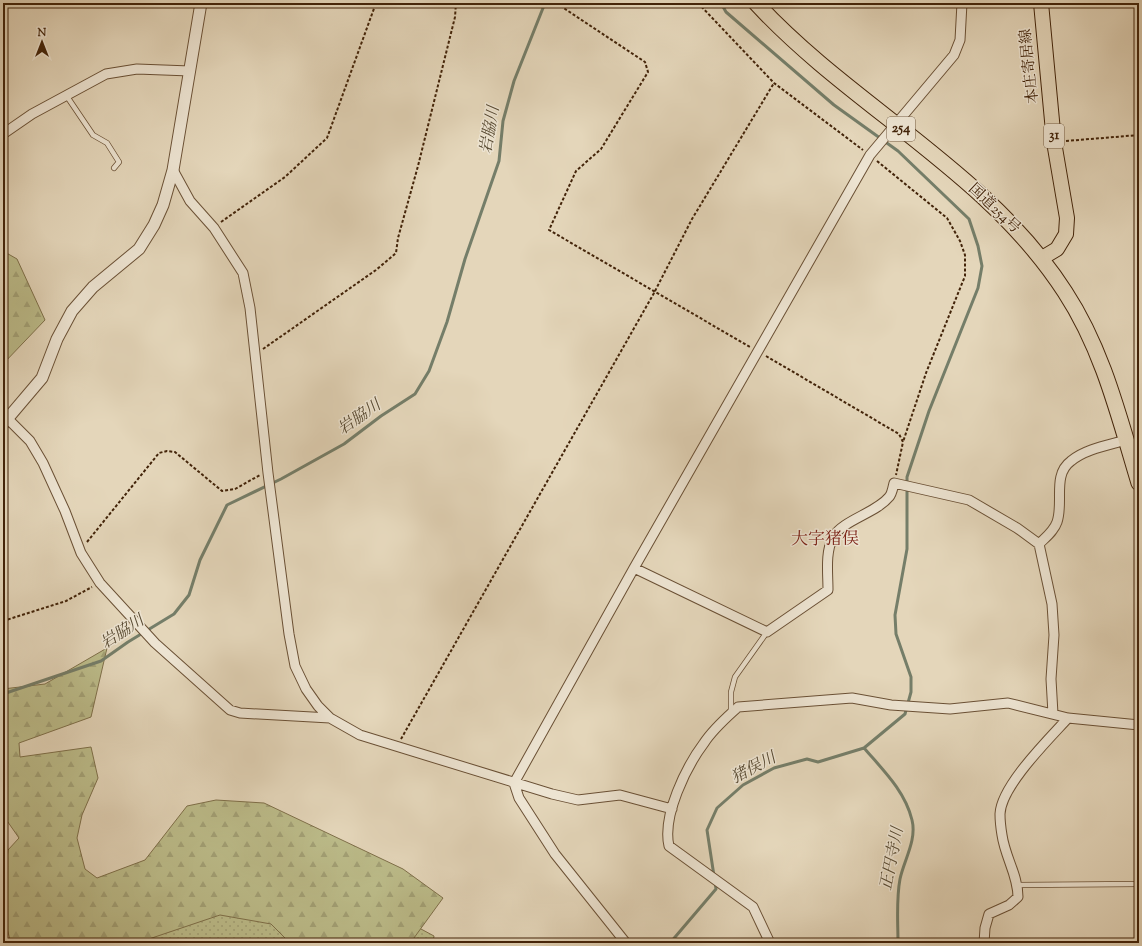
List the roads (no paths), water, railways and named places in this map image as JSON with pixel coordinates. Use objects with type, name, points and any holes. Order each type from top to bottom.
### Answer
[{"type":"highway","name":"国道254号","points":[[756,3],[806,51],[999,210],[1023,234],[1042,258],[1065,292],[1089,335],[1108,378],[1139,483]]},
{"type":"main road","name":"本庄寄居線","points":[[1041,3],[1054,142],[1067,218],[1066,234],[1057,248],[1042,258]]},
{"type":"street","points":[[200,3],[173,170],[163,205],[140,249],[93,287],[72,310],[57,338],[42,378],[5,421],[30,442],[43,463],[65,511],[80,551],[100,582],[155,643],[230,710],[240,713],[330,718]]},
{"type":"street","points":[[626,943],[555,854],[519,798],[514,783],[757,351],[870,155],[954,55],[960,40],[962,3]]},
{"type":"street","points":[[3,134],[32,114],[106,74],[137,69],[190,71]]},
{"type":"street","points":[[173,170],[190,201],[214,228],[243,273],[250,308],[268,470],[289,634],[295,666],[306,689],[318,706],[330,718],[360,735],[508,779],[514,783],[552,794],[578,800],[620,795],[672,808]]},
{"type":"street","points":[[1039,544],[1051,533],[1057,523],[1060,507],[1060,478],[1064,468],[1071,460],[1087,452],[1126,440]]},
{"type":"street","points":[[634,568],[767,632],[828,590],[827,556],[834,536],[850,523],[890,497],[894,483],[969,500],[1017,528],[1039,544],[1052,604],[1054,635],[1051,679],[1054,714]]},
{"type":"street","points":[[770,943],[753,907],[669,846],[667,839],[672,808],[688,767],[704,742],[738,707],[852,698],[891,705],[950,710],[1008,703],[1068,718],[1139,725]]},
{"type":"street","points":[[984,943],[985,928],[989,914],[1010,905],[1018,897],[1018,885],[1002,837],[1000,813],[1006,796],[1024,767],[1068,718]]},
{"type":"lane","points":[[66,95],[93,134],[108,143],[118,162],[114,168]]},
{"type":"lane","points":[[731,713],[731,692],[735,677],[767,632]]},
{"type":"lane","points":[[1018,885],[1139,884]]},
{"type":"waterway","name":"岩脇川","points":[[3,694],[101,661],[128,642],[174,614],[189,595],[200,560],[227,505],[281,479],[344,444],[381,416],[415,394],[429,371],[447,322],[465,259],[499,161],[503,121],[514,81],[545,3]]},
{"type":"waterway","points":[[714,876],[707,830],[717,808],[743,785],[774,768],[807,759],[818,762],[864,748],[905,714],[911,692],[911,677],[896,634],[895,615],[907,549],[907,477],[929,411],[978,288],[982,266],[978,246],[969,219],[898,151],[834,105],[726,12],[721,3]]},
{"type":"waterway","name":"正円寺川","points":[[864,748],[899,790],[909,809],[912,820],[913,835],[899,887],[898,943]]},
{"type":"waterway","name":"猪俣川","points":[[670,943],[716,889],[715,882]]},
{"type":"district","name":"大字猪俣","points":[[825,540]]}]
